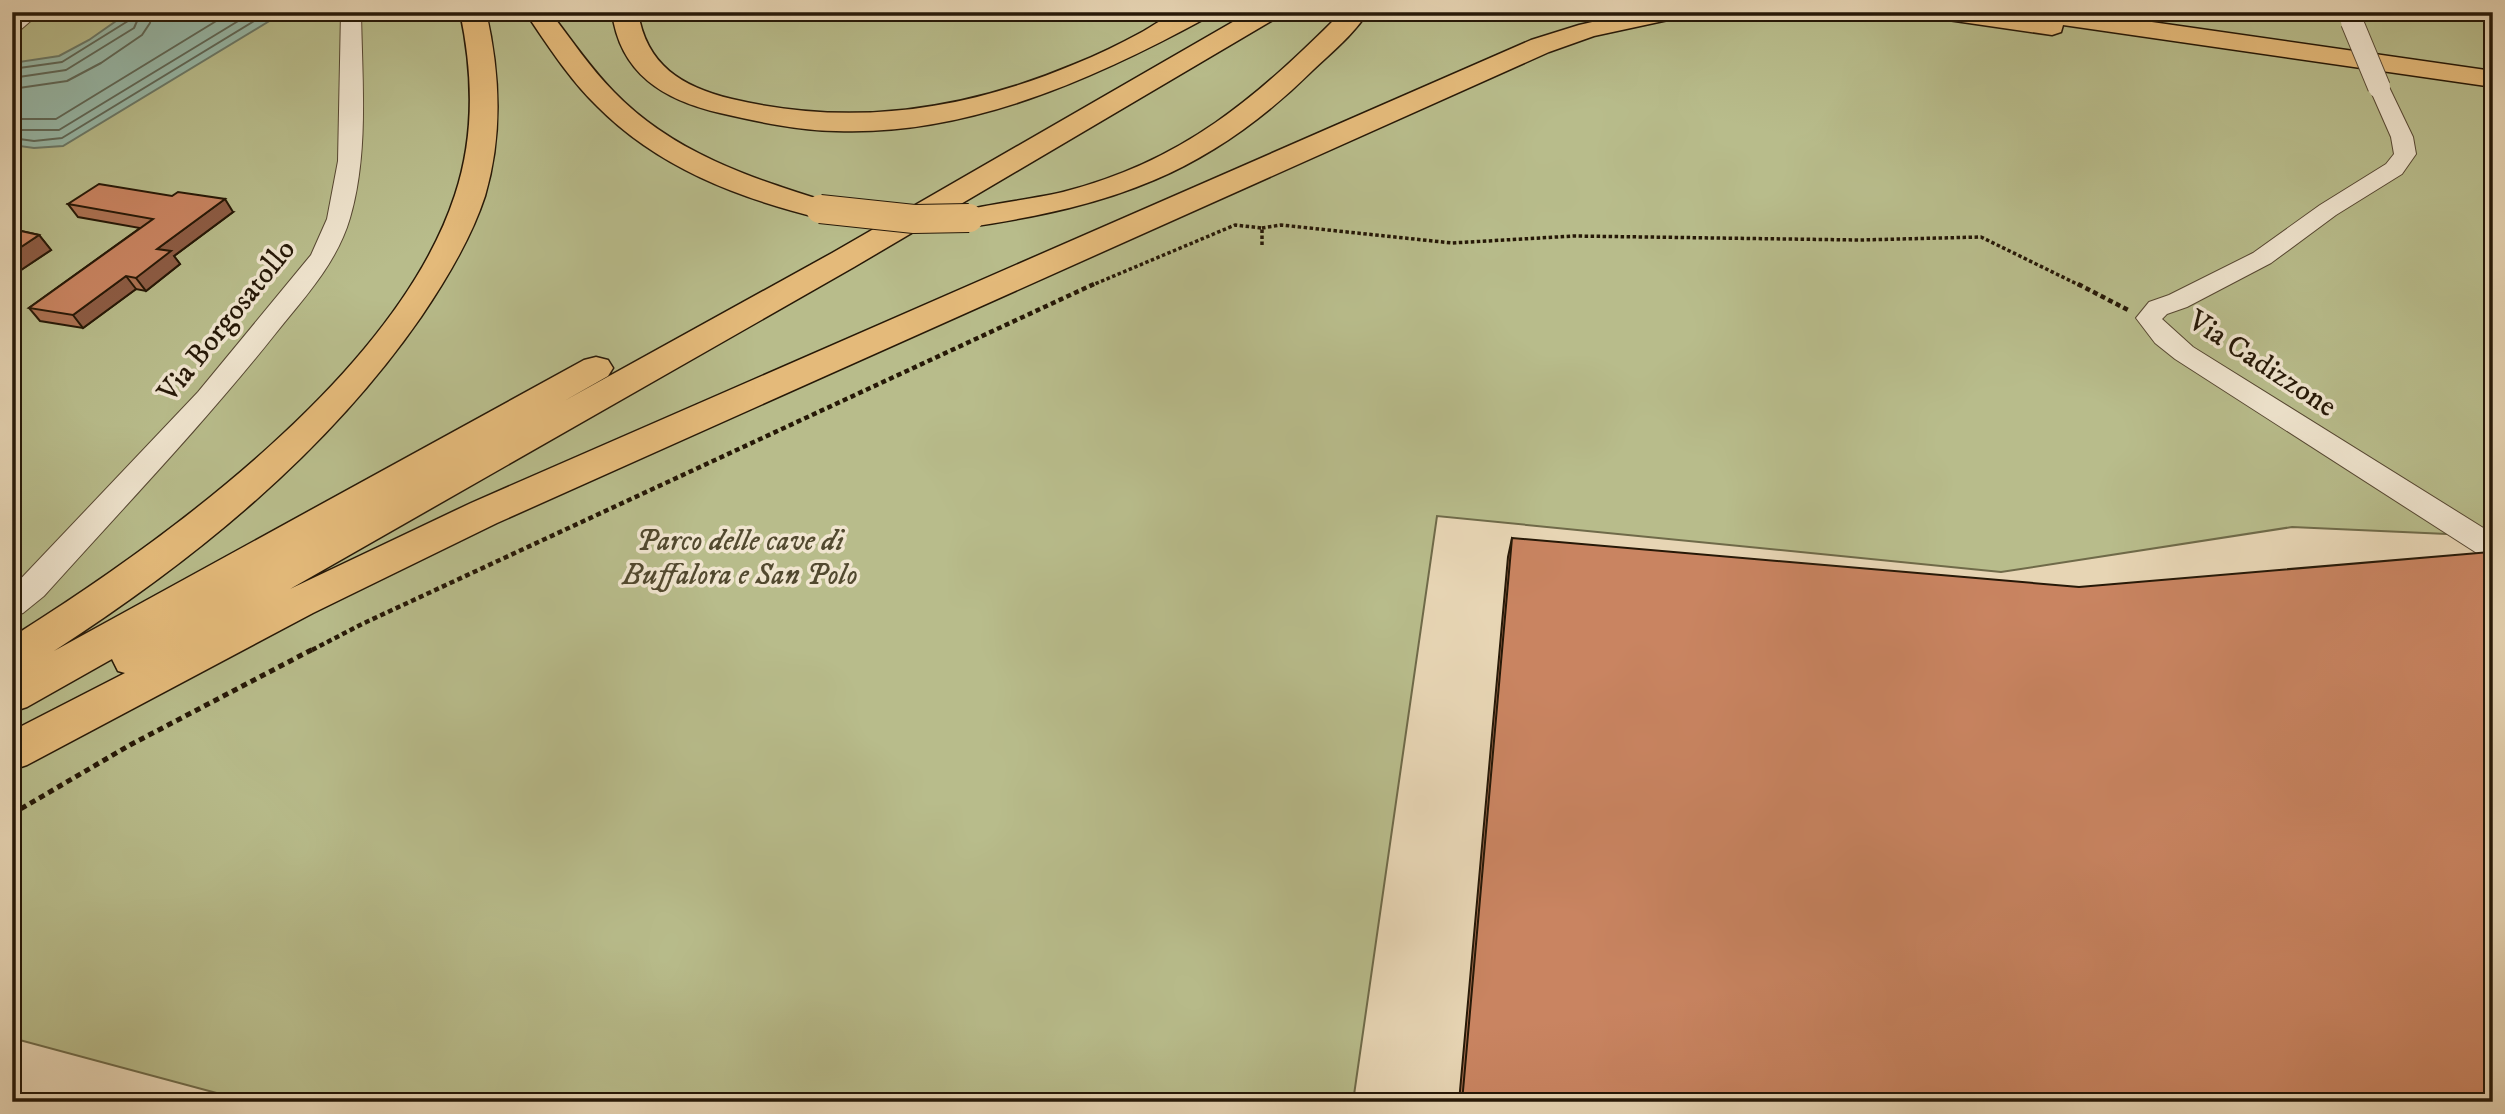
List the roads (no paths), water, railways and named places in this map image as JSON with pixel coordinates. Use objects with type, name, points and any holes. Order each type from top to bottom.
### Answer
[{"type":"highway","points":[[12,658],[152,562],[255,480],[354,381],[398,327],[433,272],[461,219],[474,176],[486,94],[482,44],[473,12]]},
{"type":"highway","points":[[537,12],[605,99],[639,130],[675,156],[720,178],[820,209],[914,219],[969,218],[1027,210],[1070,200],[1115,187],[1186,154],[1229,129],[1289,80],[1356,12]]},
{"type":"highway","points":[[625,12],[632,48],[647,67],[670,85],[696,98],[768,118],[810,123],[866,124],[916,120],[972,109],[1020,95],[1080,74],[1140,46],[1199,12]]},
{"type":"highway","points":[[12,695],[1237,12]]},
{"type":"highway","points":[[12,728],[843,260],[1269,12]]},
{"type":"highway","points":[[12,752],[299,602],[484,513],[1540,46],[1600,27],[1673,12]]},
{"type":"highway","points":[[1948,12],[2110,35],[2264,37]]},
{"type":"highway","points":[[2027,12],[2493,60]]},
{"type":"highway","points":[[2151,12],[2264,37],[2493,79]]},
{"type":"highway","points":[[2183,12],[2264,37]]},
{"type":"street","points":[[12,27],[31,12]]},
{"type":"street","name":"Via Borgosatollo","points":[[12,605],[33,587],[214,394],[330,243],[348,170],[352,90],[351,12]]},
{"type":"street","name":"Via Cadizzone","points":[[2351,17],[2402,137],[2405,154],[2394,169],[2328,210],[2262,258],[2178,301],[2158,308],[2149,318],[2166,340],[2493,549]]},
{"type":"water","points":[[129,12],[276,12],[276,17],[63,146],[34,148],[12,145],[12,63],[59,56],[89,40]]},
{"type":"park label","name":"Parco delle cave di Buffalora e San Polo","points":[[740,558]]}]
